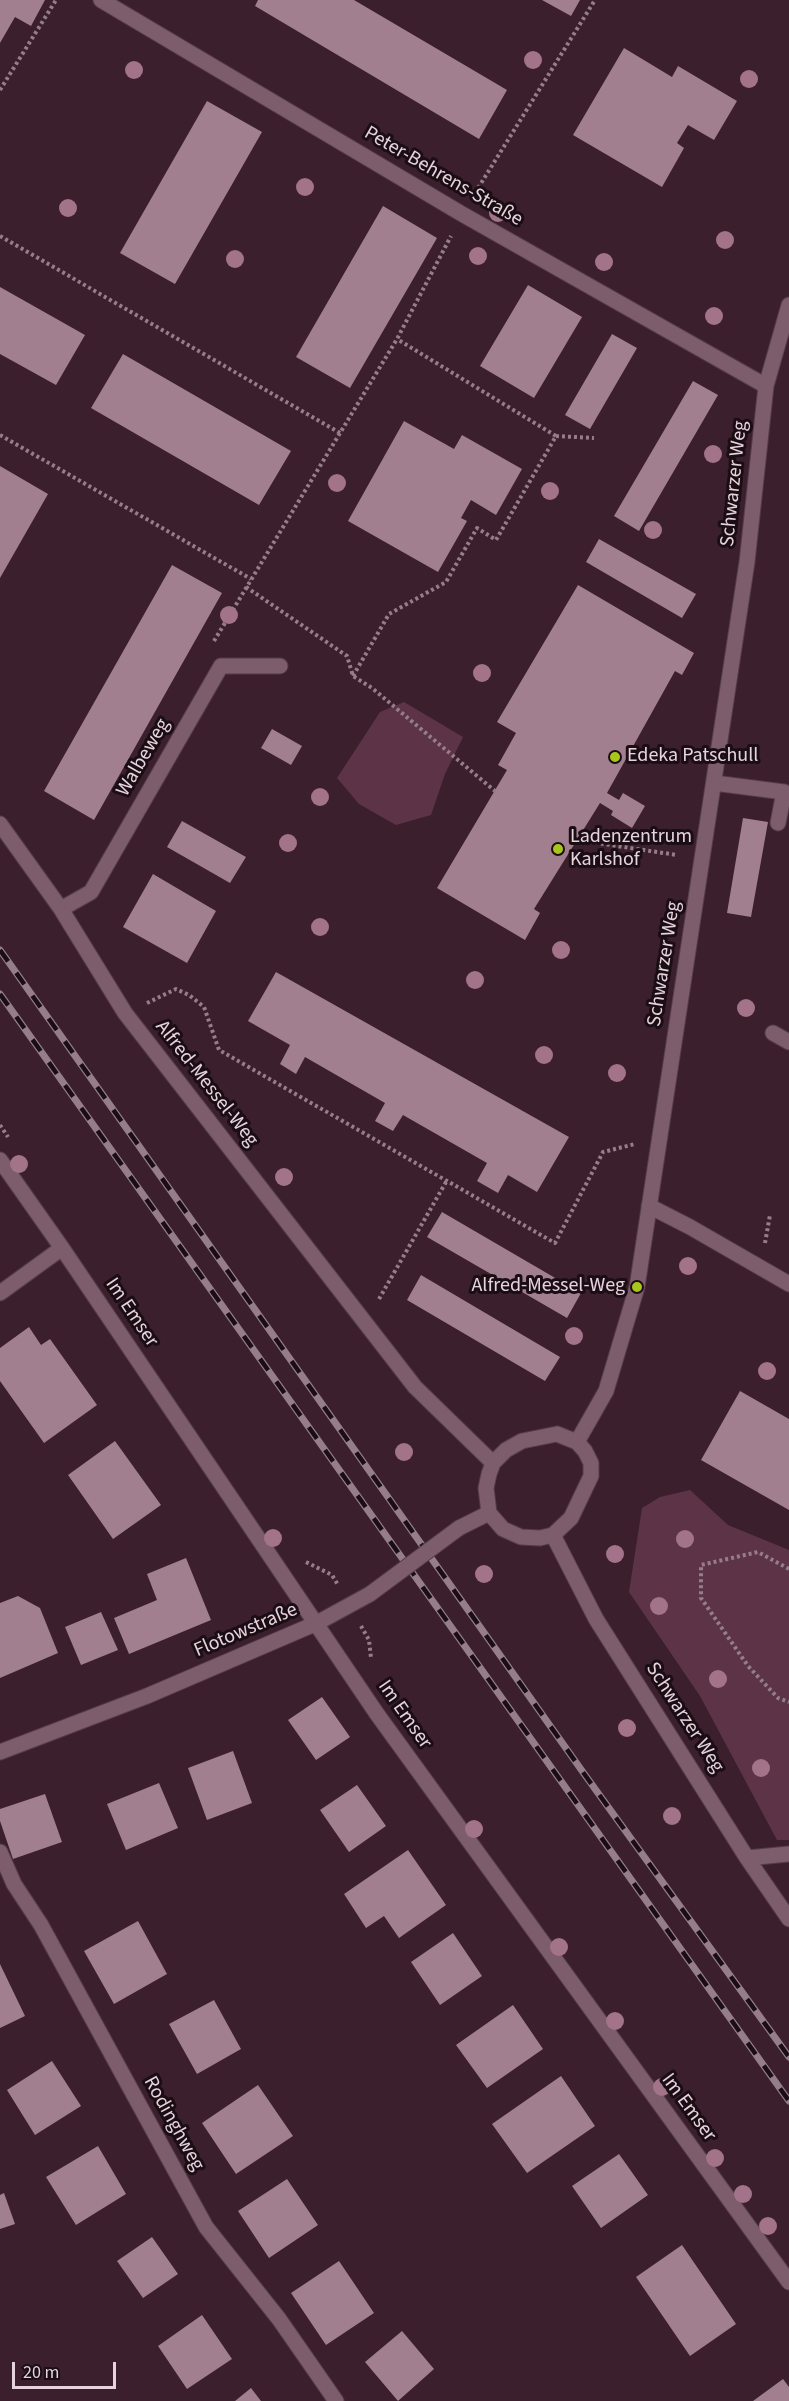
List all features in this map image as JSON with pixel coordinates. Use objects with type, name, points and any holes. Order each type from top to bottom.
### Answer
[{"type":"street","name":"Peter-Behrens-Straße","points":[[101,0],[462,214],[766,386]]},
{"type":"street","name":"Schwarzer Weg","points":[[577,1442],[606,1391],[637,1287],[747,562],[766,386],[789,305]]},
{"type":"street","name":"Walbeweg","points":[[61,909],[91,892],[221,666],[280,666]]},
{"type":"street","points":[[714,783],[786,792],[778,823]]},
{"type":"street","name":"Alfred-Messel-Weg","points":[[0,824],[61,909],[125,1013],[415,1387],[493,1462]]},
{"type":"street","points":[[773,1033],[789,1042]]},
{"type":"street","name":"Im Emser","points":[[0,1160],[317,1623],[376,1714],[789,2282]]},
{"type":"street","points":[[649,1206],[789,1284]]},
{"type":"street","points":[[0,1293],[62,1248]]},
{"type":"street","points":[[557,1434],[577,1442],[591,1462],[591,1476],[571,1518],[554,1535],[540,1538],[521,1537],[503,1529],[489,1513],[486,1488],[493,1462],[506,1450],[522,1441],[539,1436],[557,1434]]},
{"type":"street","name":"Flotowstraße","points":[[0,1752],[147,1696],[317,1623],[370,1594],[459,1528],[489,1513]]},
{"type":"street","name":"Schwarzer Weg","points":[[554,1535],[596,1619],[747,1858],[789,1919]]},
{"type":"street","name":"Rodinghweg","points":[[0,1852],[14,1884],[41,1925],[206,2227],[279,2319],[336,2401]]},
{"type":"street","points":[[747,1858],[789,1854]]},
{"type":"path","points":[[0,90],[2,82],[56,0]]},
{"type":"path","points":[[211,646],[397,339],[462,214],[595,0]]},
{"type":"path","points":[[0,236],[340,433]]},
{"type":"path","points":[[397,339],[556,436],[594,438]]},
{"type":"path","points":[[0,435],[251,579]]},
{"type":"path","points":[[353,676],[389,614],[446,582],[477,528],[496,540],[556,436]]},
{"type":"path","points":[[246,587],[347,656],[353,676],[372,688],[495,791]]},
{"type":"path","points":[[577,840],[675,854]]},
{"type":"path","points":[[177,989],[204,1007],[219,1050],[555,1243],[603,1152],[628,1146]]},
{"type":"path","points":[[366,1323],[446,1182]]},
{"type":"path","points":[[789,1569],[758,1552],[701,1565],[701,1598],[748,1666],[778,1698],[789,1702]]},
{"type":"path","points":[[300,1559],[332,1575]]},
{"type":"shaded area","points":[[404,702],[463,737],[445,774],[431,815],[396,825],[359,804],[337,778],[380,712]]},
{"type":"shaded area","points":[[690,1490],[728,1525],[789,1550],[789,1840],[777,1840],[700,1696],[629,1592],[642,1508],[660,1497]]},
{"type":"building","points":[[0,0],[45,0],[31,26],[15,17],[0,43]]},
{"type":"building","points":[[258,0],[354,0],[507,90],[479,139],[255,6]]},
{"type":"building","points":[[542,0],[580,0],[571,16]]},
{"type":"building","points":[[624,48],[672,77],[678,66],[737,101],[714,140],[688,125],[677,143],[684,148],[662,187],[573,135]]},
{"type":"building","points":[[207,101],[262,132],[175,284],[120,253]]},
{"type":"building","points":[[383,206],[437,238],[350,388],[296,357]]},
{"type":"building","points":[[528,285],[582,317],[534,398],[480,366]]},
{"type":"building","points":[[0,287],[85,335],[56,385],[0,354]]},
{"type":"building","points":[[612,334],[637,348],[590,429],[565,415]]},
{"type":"building","points":[[123,354],[291,451],[259,505],[91,408]]},
{"type":"building","points":[[693,381],[718,395],[639,531],[614,516]]},
{"type":"building","points":[[404,421],[454,449],[462,435],[522,469],[496,515],[471,500],[461,518],[467,521],[438,572],[348,521]]},
{"type":"building","points":[[0,466],[48,494],[0,578]]},
{"type":"building","points":[[599,539],[696,594],[682,618],[586,562]]},
{"type":"building","points":[[172,565],[222,593],[94,820],[44,791]]},
{"type":"building","points":[[578,585],[694,653],[682,675],[675,671],[607,793],[619,800],[623,793],[645,806],[632,828],[611,815],[613,811],[600,803],[534,909],[540,913],[525,940],[437,888],[507,770],[498,765],[516,733],[497,722]]},
{"type":"building","points":[[272,729],[302,746],[291,765],[261,748]]},
{"type":"building","points":[[743,818],[768,822],[751,917],[727,913]]},
{"type":"building","points":[[182,821],[246,857],[230,883],[167,847]]},
{"type":"building","points":[[153,874],[216,911],[187,963],[123,927]]},
{"type":"building","points":[[276,972],[569,1137],[537,1192],[508,1175],[498,1193],[477,1181],[487,1163],[403,1115],[393,1131],[375,1121],[385,1103],[305,1057],[296,1074],[280,1064],[290,1045],[248,1021]]},
{"type":"building","points":[[442,1212],[581,1293],[567,1318],[427,1237]]},
{"type":"building","points":[[421,1275],[560,1357],[545,1381],[407,1300]]},
{"type":"building","points":[[29,1327],[41,1345],[50,1339],[97,1405],[44,1443],[0,1381],[0,1348]]},
{"type":"building","points":[[740,1391],[789,1419],[789,1510],[701,1460]]},
{"type":"building","points":[[115,1441],[161,1505],[113,1539],[68,1475]]},
{"type":"building","points":[[186,1558],[211,1620],[129,1654],[114,1618],[157,1600],[147,1574]]},
{"type":"building","points":[[18,1596],[40,1608],[58,1653],[0,1678],[0,1603]]},
{"type":"building","points":[[101,1612],[118,1650],[81,1665],[65,1627]]},
{"type":"building","points":[[322,1697],[350,1737],[316,1760],[288,1720]]},
{"type":"building","points":[[233,1751],[252,1803],[207,1820],[188,1768]]},
{"type":"building","points":[[159,1783],[178,1828],[126,1850],[107,1804]]},
{"type":"building","points":[[357,1785],[386,1826],[349,1852],[320,1810]]},
{"type":"building","points":[[45,1794],[62,1842],[13,1859],[0,1821],[0,1809]]},
{"type":"building","points":[[408,1850],[446,1905],[399,1938],[384,1916],[366,1928],[344,1894]]},
{"type":"building","points":[[138,1921],[167,1974],[114,2004],[84,1951]]},
{"type":"building","points":[[453,1933],[482,1976],[440,2005],[411,1962]]},
{"type":"building","points":[[0,1964],[25,2016],[0,2028]]},
{"type":"building","points":[[214,2000],[241,2049],[197,2074],[169,2024]]},
{"type":"building","points":[[513,2005],[543,2049],[487,2088],[456,2045]]},
{"type":"building","points":[[52,2061],[81,2106],[35,2135],[7,2090]]},
{"type":"building","points":[[561,2076],[595,2126],[527,2173],[492,2124]]},
{"type":"building","points":[[258,2085],[293,2136],[236,2174],[202,2123]]},
{"type":"building","points":[[98,2146],[126,2194],[76,2225],[46,2177]]},
{"type":"building","points":[[619,2154],[648,2195],[601,2228],[572,2186]]},
{"type":"building","points":[[287,2179],[318,2225],[269,2258],[238,2211]]},
{"type":"building","points":[[4,2193],[15,2224],[0,2229],[0,2195]]},
{"type":"building","points":[[152,2237],[178,2274],[143,2298],[117,2261]]},
{"type":"building","points":[[682,2245],[736,2324],[690,2356],[636,2277]]},
{"type":"building","points":[[339,2261],[374,2313],[326,2345],[291,2293]]},
{"type":"building","points":[[202,2315],[232,2359],[187,2389],[158,2346]]},
{"type":"building","points":[[402,2331],[434,2369],[398,2401],[365,2362]]},
{"type":"building","points":[[783,2379],[789,2387],[789,2401],[753,2401]]},
{"type":"building","points":[[251,2388],[261,2401],[235,2401]]},
{"type":"railway","points":[[0,950],[585,1775],[789,2057]]},
{"type":"railway","points":[[0,994],[789,2101]]},
{"type":"place","name":"Edeka Patschull","points":[[615,757]]},
{"type":"place","name":"Ladenzentrum Karlshof","points":[[558,849]]},
{"type":"place","name":"Alfred-Messel-Weg","points":[[637,1287]]}]
